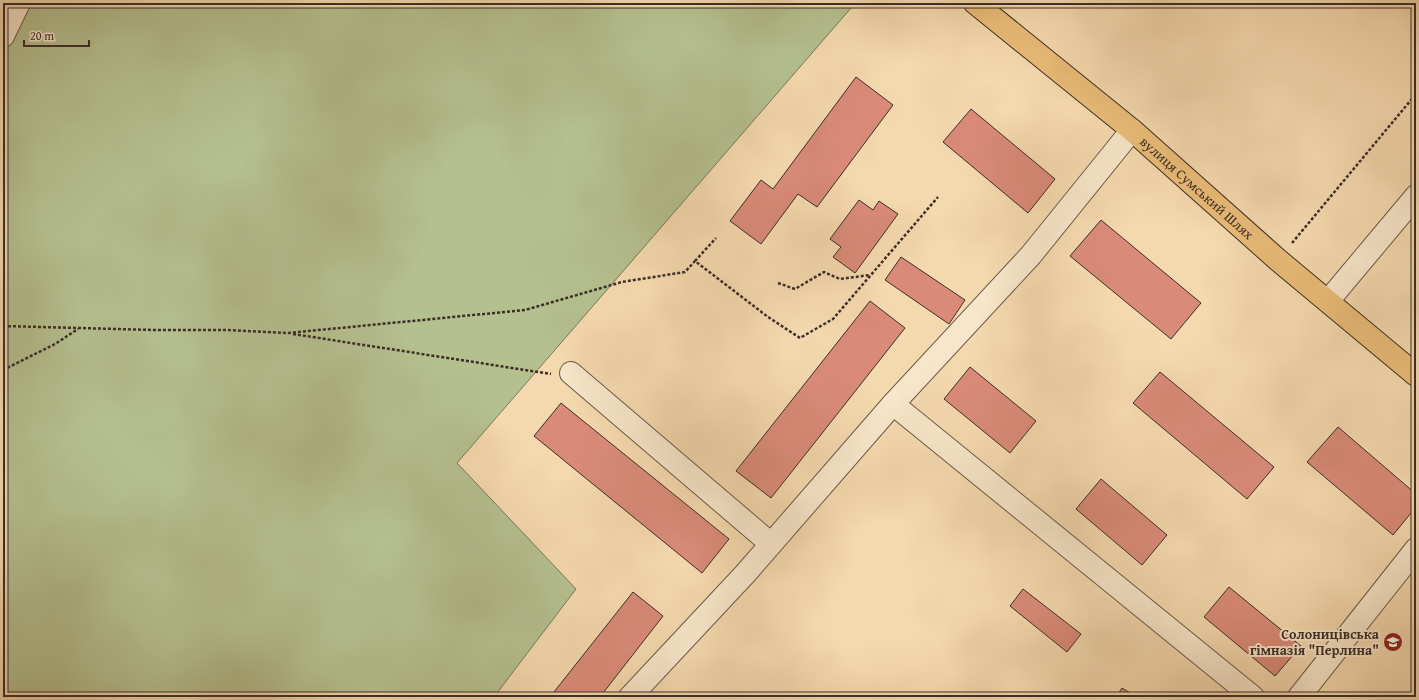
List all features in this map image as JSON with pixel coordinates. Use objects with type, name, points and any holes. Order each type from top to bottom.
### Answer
[{"type":"main road","name":"вулиця Сумський Шлях","points":[[975,3],[1132,130],[1278,260],[1416,375]]},
{"type":"street","points":[[3,36],[19,3]]},
{"type":"street","points":[[630,697],[745,574],[893,404],[1030,255],[1132,130]]},
{"type":"street","points":[[1328,301],[1416,196]]},
{"type":"street","points":[[571,373],[771,544]]},
{"type":"street","points":[[893,404],[1253,697]]},
{"type":"street","points":[[1299,697],[1416,549]]},
{"type":"path","points":[[1278,260],[1416,94]]},
{"type":"path","points":[[695,261],[768,317],[800,338],[833,319],[938,197]]},
{"type":"path","points":[[288,333],[525,310],[622,282],[685,272],[716,238]]},
{"type":"path","points":[[778,283],[795,289],[824,272],[840,279],[870,275]]},
{"type":"path","points":[[3,326],[78,329],[226,330],[288,333],[550,374],[571,373]]},
{"type":"path","points":[[3,370],[55,344],[78,329]]},
{"type":"green space","points":[[3,3],[845,3],[851,8],[457,463],[576,589],[494,697],[3,697]]},
{"type":"building","points":[[856,77],[893,105],[817,207],[798,194],[761,244],[730,221],[761,180],[773,189]]},
{"type":"building","points":[[971,109],[1055,179],[1028,213],[943,142]]},
{"type":"building","points":[[859,200],[873,210],[879,201],[898,214],[855,273],[833,257],[841,247],[830,239]]},
{"type":"building","points":[[1101,220],[1201,303],[1171,339],[1070,256]]},
{"type":"building","points":[[901,257],[965,300],[949,324],[885,280]]},
{"type":"building","points":[[870,301],[905,328],[771,498],[736,471]]},
{"type":"building","points":[[970,367],[1036,421],[1010,453],[944,399]]},
{"type":"building","points":[[1160,372],[1274,467],[1247,499],[1133,403]]},
{"type":"building","points":[[561,403],[729,539],[702,573],[534,436]]},
{"type":"building","points":[[1338,427],[1416,494],[1416,507],[1393,535],[1307,462]]},
{"type":"building","points":[[1101,479],[1167,535],[1142,565],[1076,509]]},
{"type":"building","points":[[1229,587],[1301,646],[1275,676],[1204,617]]},
{"type":"building","points":[[1023,589],[1081,634],[1067,652],[1010,606]]},
{"type":"building","points":[[633,592],[663,616],[600,697],[550,697]]},
{"type":"building","points":[[1122,688],[1137,697],[1116,697]]},
{"type":"place","name":"Солоницівська гімназія \"Перлина\"","points":[[1393,642]]}]
